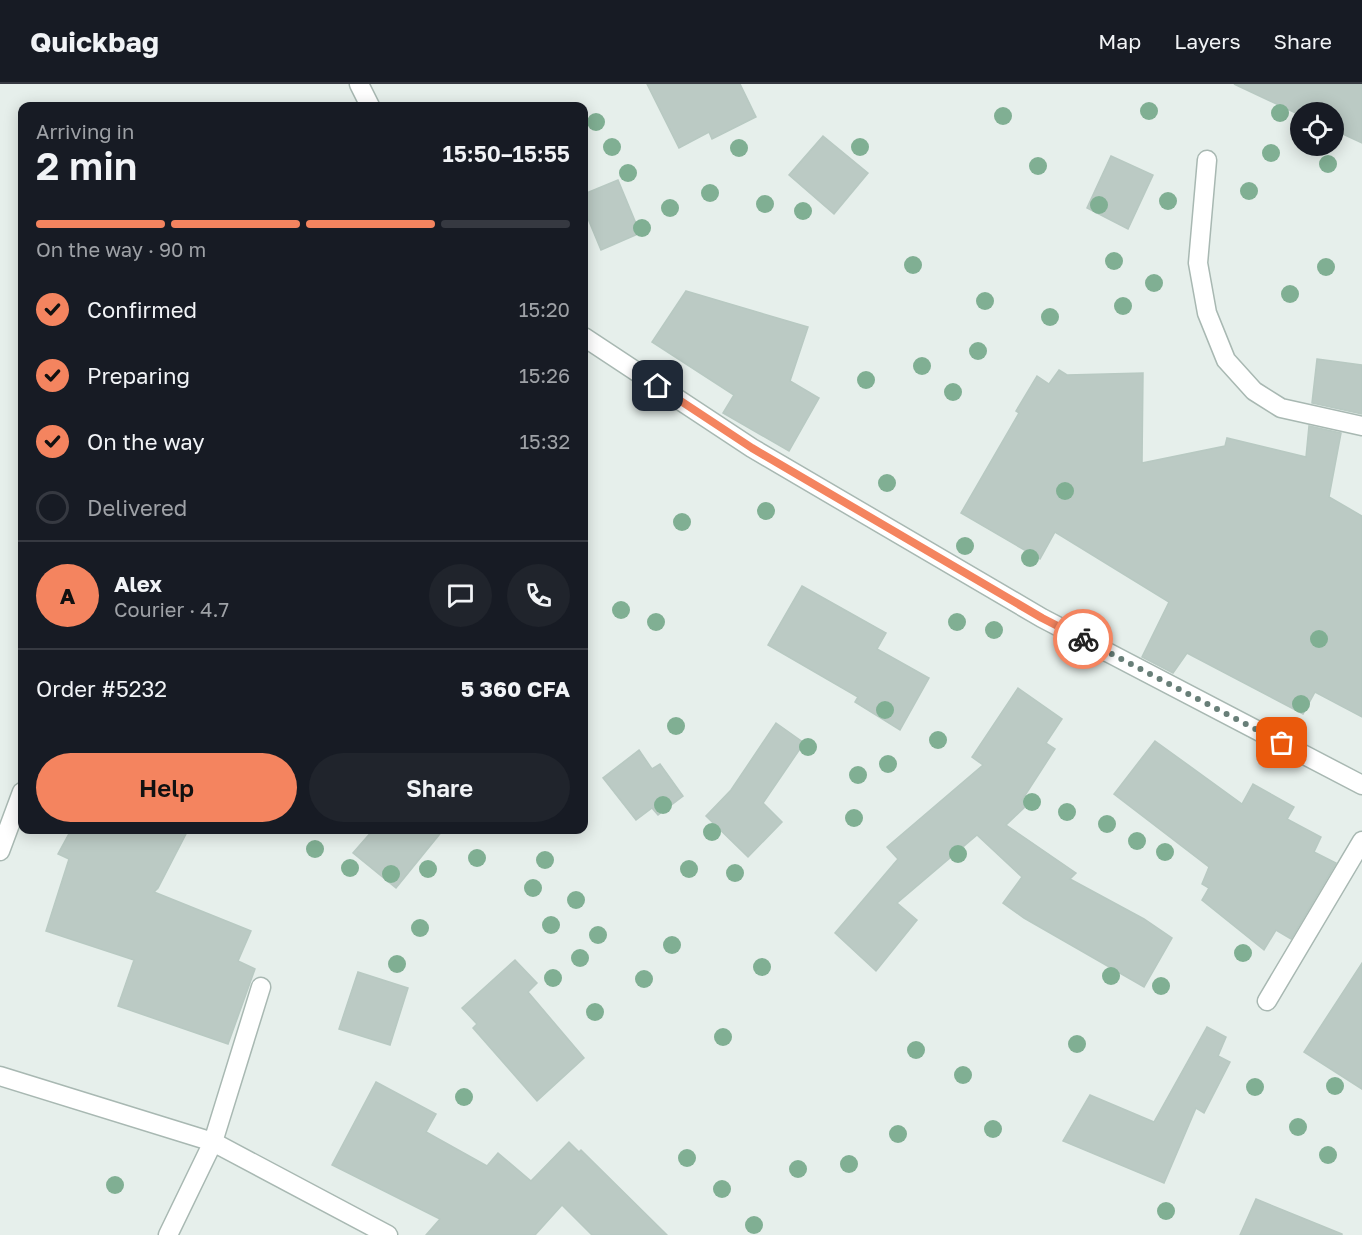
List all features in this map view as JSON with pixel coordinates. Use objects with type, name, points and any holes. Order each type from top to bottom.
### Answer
[{"type":"street","points":[[359,84],[368,102]]},
{"type":"street","points":[[1208,160],[1198,263],[1207,314],[1226,360],[1254,391],[1281,408],[1362,426]]},
{"type":"street","points":[[588,340],[752,448],[1042,618],[1362,785]]},
{"type":"street","points":[[0,851],[18,803]]},
{"type":"street","points":[[1267,1001],[1362,841]]},
{"type":"street","points":[[168,1235],[213,1142],[261,987]]},
{"type":"street","points":[[0,1076],[213,1142],[388,1235]]},
{"type":"building","points":[[647,84],[740,84],[756,117],[712,139],[709,132],[679,148]]},
{"type":"building","points":[[1234,84],[1362,84],[1362,143],[1344,135],[1344,102],[1290,102],[1290,110]]},
{"type":"building","points":[[823,136],[868,173],[834,214],[789,175]]},
{"type":"building","points":[[1111,156],[1153,175],[1128,229],[1087,208]]},
{"type":"building","points":[[618,180],[640,233],[601,250],[588,219],[588,192]]},
{"type":"building","points":[[686,291],[808,327],[790,381],[819,398],[789,451],[723,413],[734,395],[652,342]]},
{"type":"building","points":[[1317,359],[1362,365],[1362,414],[1312,403]]},
{"type":"building","points":[[1059,370],[1067,375],[1143,373],[1142,463],[1225,446],[1227,438],[1306,457],[1309,426],[1341,433],[1329,497],[1362,516],[1362,717],[1315,692],[1303,714],[1187,653],[1173,673],[1142,657],[1169,602],[1055,532],[1040,559],[961,513],[1019,413],[1016,411],[1037,376],[1049,384]]},
{"type":"building","points":[[802,586],[886,633],[877,649],[929,678],[900,730],[855,702],[858,697],[768,645]]},
{"type":"building","points":[[1018,688],[1062,719],[1046,743],[1055,749],[1022,800],[1027,805],[1006,825],[1076,873],[1070,879],[1144,919],[1172,938],[1144,987],[1024,918],[1003,903],[1022,877],[977,835],[897,903],[917,920],[876,971],[835,933],[898,859],[887,847],[983,765],[972,757]]},
{"type":"building","points":[[776,723],[804,743],[763,803],[782,822],[748,857],[706,816],[731,790]]},
{"type":"building","points":[[1155,741],[1242,804],[1253,784],[1294,807],[1287,819],[1321,837],[1314,852],[1336,863],[1291,939],[1276,930],[1264,950],[1202,900],[1209,888],[1202,884],[1209,867],[1114,794]]},
{"type":"building","points":[[639,750],[652,769],[660,764],[683,796],[658,815],[652,808],[636,820],[603,778]]},
{"type":"building","points":[[69,834],[186,834],[154,892],[251,931],[238,961],[255,969],[228,1044],[118,1006],[134,960],[46,931],[69,859],[58,854]]},
{"type":"building","points":[[370,834],[440,834],[396,888],[353,853]]},
{"type":"building","points":[[515,960],[537,983],[528,992],[584,1058],[537,1101],[473,1028],[477,1024],[462,1008]]},
{"type":"building","points":[[1362,963],[1362,1089],[1304,1052]]},
{"type":"building","points":[[358,972],[408,988],[390,1045],[339,1029]]},
{"type":"building","points":[[1207,1027],[1226,1037],[1218,1056],[1230,1062],[1204,1113],[1196,1108],[1164,1183],[1063,1141],[1090,1095],[1154,1122]]},
{"type":"building","points":[[376,1082],[436,1114],[426,1132],[487,1166],[498,1153],[531,1181],[569,1142],[579,1152],[581,1150],[667,1235],[592,1235],[562,1205],[535,1235],[426,1235],[440,1219],[332,1165]]},
{"type":"building","points":[[1256,1199],[1342,1234],[1342,1235],[1240,1235]]},
{"type":"way so far","points":[[1083,639],[1282,743]]},
{"type":"route","points":[[658,386],[752,448],[1042,618],[1083,639]]}]
